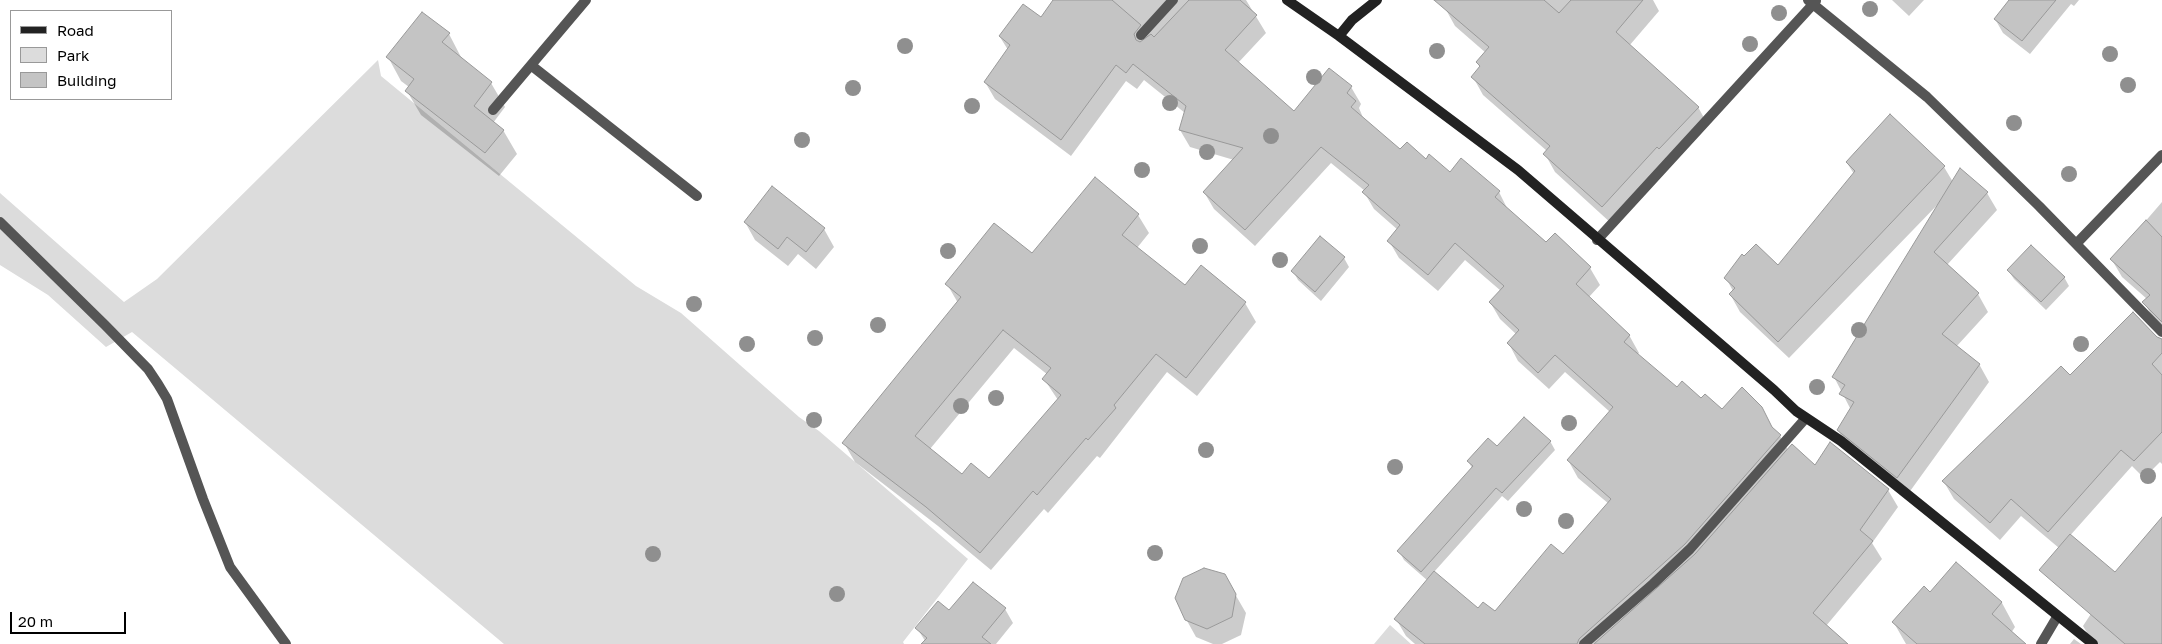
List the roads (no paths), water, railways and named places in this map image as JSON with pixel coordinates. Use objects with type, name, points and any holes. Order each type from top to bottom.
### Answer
[{"type":"street","points":[[493,110],[586,0]]},
{"type":"street","points":[[1141,36],[1173,0]]},
{"type":"street","points":[[1288,0],[1518,170],[1805,419],[1841,441],[2092,644]]},
{"type":"street","points":[[1339,36],[1352,20],[1377,0]]},
{"type":"street","points":[[1597,240],[1812,2],[1927,97],[2162,332]]},
{"type":"street","points":[[532,66],[697,196]]},
{"type":"street","points":[[2076,244],[2162,155]]},
{"type":"street","points":[[0,222],[105,325],[158,384],[167,399],[203,500],[230,567],[286,644]]},
{"type":"street","points":[[1584,644],[1690,549],[1805,419]]},
{"type":"street","points":[[2041,644],[2057,617]]}]
